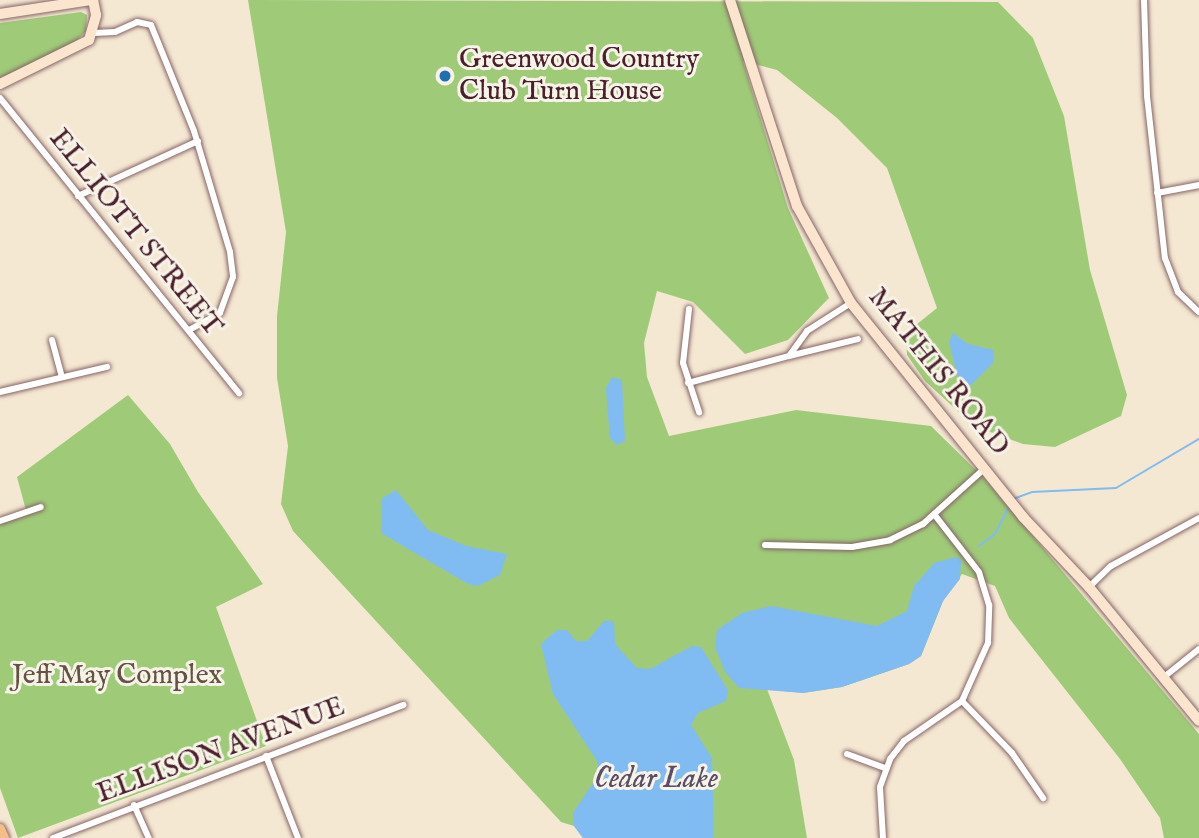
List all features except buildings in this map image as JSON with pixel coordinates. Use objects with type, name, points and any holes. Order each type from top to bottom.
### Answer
[{"type":"main road","points":[[0,829],[4,838]]},
{"type":"street","points":[[0,13],[92,0],[93,33]]},
{"type":"street","name":"MATHIS ROAD","points":[[730,0],[797,206],[851,303],[986,467],[1023,517],[1088,587],[1199,721]]},
{"type":"street","points":[[1144,0],[1145,73],[1168,272],[1178,292],[1199,312]]},
{"type":"street","points":[[0,85],[79,48],[93,33],[115,32],[144,22],[155,33],[198,141],[230,252],[233,277],[220,313],[189,330]]},
{"type":"street","name":"ELLIOTT STREET","points":[[0,98],[239,393]]},
{"type":"street","points":[[78,196],[198,141]]},
{"type":"street","points":[[1157,193],[1199,185]]},
{"type":"street","points":[[789,356],[807,331],[851,303]]},
{"type":"street","points":[[689,309],[682,345],[688,383],[699,412]]},
{"type":"street","points":[[688,383],[858,339]]},
{"type":"street","points":[[52,340],[62,377]]},
{"type":"street","points":[[0,392],[107,366]]},
{"type":"street","points":[[765,545],[873,545],[909,532],[934,514],[986,467]]},
{"type":"street","points":[[0,521],[41,507]]},
{"type":"street","points":[[883,838],[879,798],[885,768],[904,741],[962,701],[986,654],[989,606],[975,563],[934,514]]},
{"type":"street","points":[[1088,587],[1111,566],[1199,518]]},
{"type":"street","points":[[1164,677],[1199,649]]},
{"type":"street","points":[[962,701],[1012,753],[1043,798]]},
{"type":"street","name":"ELLISON AVENUE","points":[[53,838],[134,805],[404,705]]},
{"type":"street","points":[[847,754],[885,768]]},
{"type":"street","points":[[266,756],[298,838]]},
{"type":"street","points":[[134,805],[149,838]]},
{"type":"green space","points":[[248,0],[998,2],[1033,38],[1064,116],[1090,270],[1127,395],[1121,416],[1055,447],[1023,444],[974,426],[925,381],[907,355],[906,333],[937,308],[887,168],[837,118],[777,70],[743,61],[788,208],[829,298],[788,340],[745,354],[693,302],[657,291],[644,343],[647,377],[669,436],[796,410],[931,426],[985,479],[1199,734],[1199,838],[1164,838],[1160,818],[1120,759],[1009,618],[995,586],[962,574],[943,601],[921,656],[909,664],[842,687],[803,693],[767,689],[794,760],[807,838],[583,838],[574,826],[561,822],[293,531],[281,504],[288,446],[277,378],[277,316],[286,232]]},
{"type":"green space","points":[[81,12],[87,15],[86,31],[71,46],[0,81],[0,23]]},
{"type":"green space","name":"Jeff May Complex","points":[[128,395],[170,444],[198,492],[263,584],[216,607],[266,746],[18,838],[0,788],[0,524],[27,514],[17,477]]},
{"type":"water","points":[[953,333],[968,344],[994,350],[994,362],[969,387],[960,387],[949,342]]},
{"type":"water","points":[[612,377],[622,380],[625,441],[617,445],[610,438],[607,404],[606,388]]},
{"type":"water","points":[[396,490],[428,530],[466,546],[507,554],[500,575],[478,586],[468,584],[381,533],[381,499]]},
{"type":"water","name":"Cedar Lake","points":[[956,557],[961,560],[960,579],[943,601],[921,656],[909,664],[842,687],[803,693],[739,688],[725,672],[715,647],[717,630],[742,613],[771,606],[877,626],[907,611],[914,586],[934,563]]},
{"type":"water","name":"Cedar Lake","points":[[604,621],[614,621],[615,644],[637,668],[650,669],[692,646],[701,647],[728,690],[726,701],[698,713],[691,725],[712,758],[714,838],[583,838],[574,826],[573,813],[599,774],[597,761],[553,694],[541,644],[557,630],[567,630],[576,641],[587,641]]},
{"type":"waterway","points":[[1013,499],[1032,492],[1116,488],[1199,439]]},
{"type":"waterway","points":[[979,546],[995,534],[1008,508]]},
{"type":"place","name":"Greenwood Country Club Turn House","points":[[445,76]]}]
